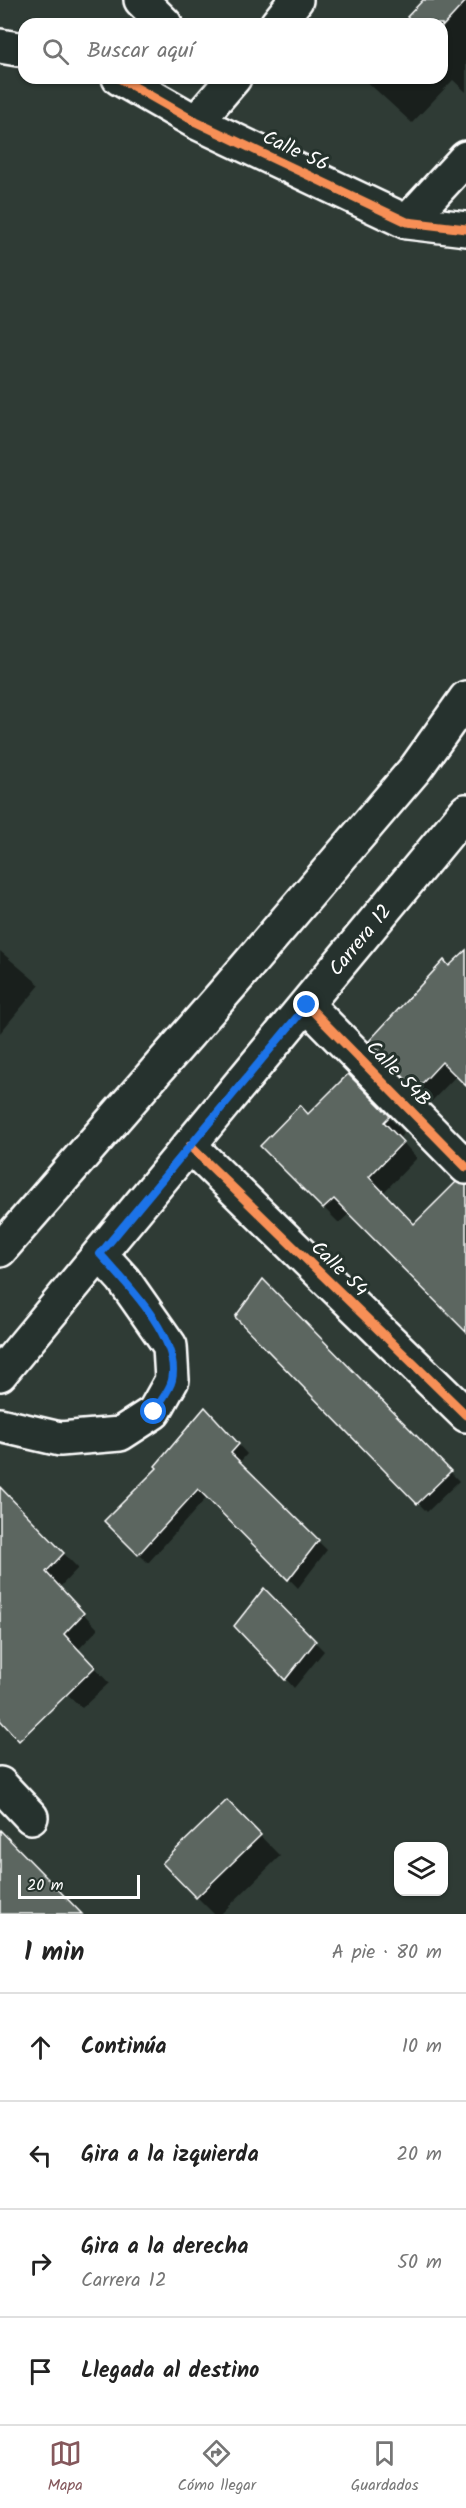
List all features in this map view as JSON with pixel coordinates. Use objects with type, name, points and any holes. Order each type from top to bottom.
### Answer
[{"type":"main road","points":[[141,0],[159,18]]},
{"type":"main road","points":[[282,18],[296,0]]},
{"type":"main road","points":[[0,45],[18,49]]},
{"type":"main road","name":"Calle 56","points":[[130,84],[196,122],[406,222],[466,229]]},
{"type":"main road","points":[[196,122],[225,84]]},
{"type":"main road","points":[[406,222],[466,158]]},
{"type":"main road","points":[[0,1250],[239,976],[416,768],[466,698]]},
{"type":"main road","name":"Carrera 12","points":[[0,1374],[466,811]]},
{"type":"main road","name":"Calle 54B","points":[[307,1005],[466,1167]]},
{"type":"main road","name":"Calle 54","points":[[190,1146],[466,1415]]},
{"type":"main road","points":[[0,1425],[60,1439],[120,1434],[154,1412],[172,1380],[170,1346],[123,1279],[100,1254]]},
{"type":"main road","points":[[0,1784],[31,1817]]},
{"type":"building","points":[[423,0],[466,0],[448,20],[448,18],[407,17]]},
{"type":"building","points":[[466,950],[466,1086],[442,1062],[416,1090],[369,1041],[444,960],[449,966]]},
{"type":"building","points":[[348,1074],[390,1116],[384,1122],[403,1142],[369,1177],[414,1224],[456,1182],[466,1185],[466,1332],[334,1199],[323,1209],[260,1146],[300,1105],[308,1114]]},
{"type":"building","points":[[263,1279],[451,1471],[417,1504],[235,1317]]},
{"type":"building","points":[[205,1407],[239,1444],[231,1453],[319,1540],[288,1580],[198,1489],[138,1555],[104,1521],[157,1468],[155,1466]]},
{"type":"building","points":[[0,1487],[64,1553],[46,1572],[84,1613],[64,1634],[95,1667],[19,1741],[0,1720]]},
{"type":"building","points":[[264,1588],[316,1641],[285,1680],[234,1626]]},
{"type":"building","points":[[227,1800],[261,1835],[196,1898],[162,1863]]},
{"type":"building","points":[[0,1830],[48,1879],[82,1914],[0,1914]]},
{"type":"cycle path","points":[[130,84],[196,122],[407,222],[466,229]]},
{"type":"cycle path","points":[[307,1005],[466,1167]]},
{"type":"cycle path","points":[[190,1146],[466,1415]]},
{"type":"route","points":[[154,1412],[172,1380],[170,1346],[123,1279],[100,1254],[307,1005]]}]
